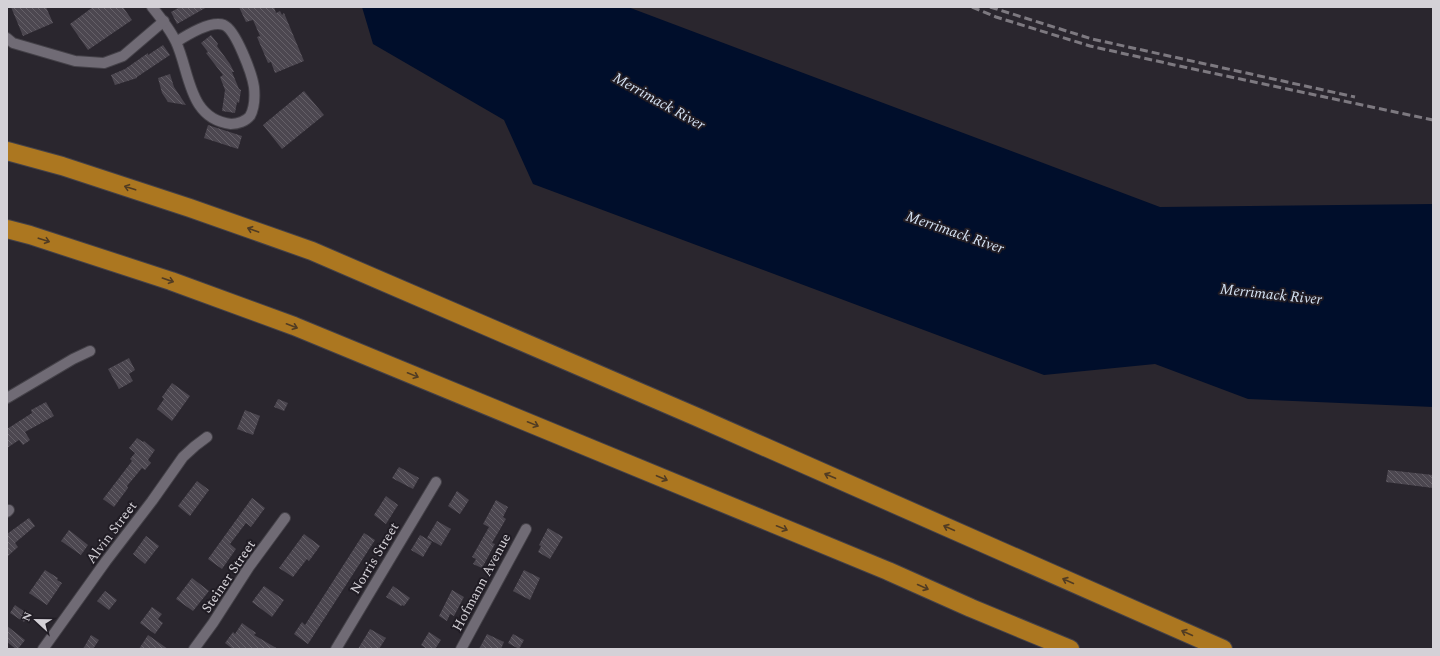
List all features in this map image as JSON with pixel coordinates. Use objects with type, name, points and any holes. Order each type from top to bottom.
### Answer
[{"type":"highway","points":[[7,151],[62,166],[190,208],[312,251],[689,414],[1223,649]]},
{"type":"highway","points":[[7,229],[30,235],[171,281],[294,326],[888,571],[971,608],[1070,649]]},
{"type":"highway","points":[[971,608],[1049,649]]},
{"type":"street","points":[[152,7],[164,21],[176,42],[182,56],[187,78],[193,94],[201,107],[210,117],[222,122],[236,124],[248,119],[254,109],[255,95],[252,76],[231,32],[224,25],[213,25],[195,31],[176,42]]},
{"type":"street","points":[[7,38],[13,43],[75,61],[104,63],[123,56],[164,21]]},
{"type":"street","points":[[7,398],[73,359],[90,351]]},
{"type":"street","name":"Alvin Street","points":[[43,649],[106,561],[152,502],[184,457],[207,437]]},
{"type":"street","name":"Norris Street","points":[[336,649],[436,482]]},
{"type":"street","name":"Steiner Street","points":[[194,649],[250,566],[285,518]]},
{"type":"street","name":"Hofmann Avenue","points":[[461,649],[526,529]]},
{"type":"water","name":"Merrimack River","points":[[362,7],[628,7],[1160,207],[1433,204],[1433,407],[1248,399],[1155,364],[1044,375],[533,184],[504,120],[373,44]]},
{"type":"building","points":[[11,7],[46,7],[53,23],[23,36]]},
{"type":"building","points":[[93,7],[123,7],[132,20],[88,50],[70,24]]},
{"type":"building","points":[[180,7],[207,7],[177,24],[171,12]]},
{"type":"building","points":[[239,7],[274,7],[276,13],[280,11],[282,15],[284,13],[304,61],[275,73],[271,62],[268,63],[257,37],[260,36],[253,20],[246,22]]},
{"type":"building","points":[[211,35],[230,64],[239,89],[241,90],[239,103],[237,102],[235,113],[222,111],[225,90],[220,77],[223,75],[206,53],[208,52],[201,43]]},
{"type":"building","points":[[163,45],[170,55],[137,78],[115,85],[111,75],[125,69],[148,53],[148,55]]},
{"type":"building","points":[[170,74],[174,87],[186,105],[168,102],[162,93],[158,78]]},
{"type":"building","points":[[304,91],[324,115],[282,149],[263,125]]},
{"type":"building","points":[[208,125],[242,136],[238,149],[204,138]]},
{"type":"building","points":[[129,358],[135,370],[129,374],[133,381],[119,389],[108,369]]},
{"type":"building","points":[[172,383],[190,396],[172,421],[157,409],[164,399],[162,397]]},
{"type":"building","points":[[278,399],[288,403],[284,411],[274,407]]},
{"type":"building","points":[[46,402],[54,416],[25,432],[30,440],[23,445],[19,440],[7,448],[7,429],[32,413],[31,410]]},
{"type":"building","points":[[245,410],[260,416],[253,435],[237,429]]},
{"type":"building","points":[[137,438],[143,442],[144,441],[155,450],[148,460],[151,463],[145,470],[142,468],[127,486],[128,488],[114,507],[103,499],[132,461],[130,459],[135,453],[129,448]]},
{"type":"building","points":[[399,467],[419,478],[413,489],[392,478]]},
{"type":"building","points":[[1388,470],[1433,475],[1433,488],[1386,482]]},
{"type":"building","points":[[197,481],[209,490],[190,516],[178,506]]},
{"type":"building","points":[[457,491],[469,500],[460,514],[448,506]]},
{"type":"building","points":[[386,496],[398,505],[386,524],[374,515]]},
{"type":"building","points":[[252,498],[265,508],[251,527],[246,523],[230,544],[236,549],[222,569],[208,559]]},
{"type":"building","points":[[496,500],[508,507],[503,517],[506,519],[492,543],[495,544],[482,568],[473,564],[476,559],[472,557],[489,527],[483,524]]},
{"type":"building","points":[[29,518],[35,526],[15,543],[18,547],[7,557],[7,534]]},
{"type":"building","points":[[437,521],[451,529],[441,546],[427,538]]},
{"type":"building","points":[[548,528],[563,537],[550,559],[538,552],[541,546],[539,545]]},
{"type":"building","points":[[69,530],[88,545],[81,555],[61,541]]},
{"type":"building","points":[[364,533],[375,540],[308,644],[294,634],[302,622],[305,625]]},
{"type":"building","points":[[304,534],[320,546],[309,561],[307,559],[293,577],[279,568]]},
{"type":"building","points":[[420,535],[432,542],[423,557],[411,550]]},
{"type":"building","points":[[146,536],[159,546],[145,564],[133,554]]},
{"type":"building","points":[[45,570],[58,578],[57,580],[62,583],[47,605],[29,593]]},
{"type":"building","points":[[524,570],[540,578],[530,600],[513,591]]},
{"type":"building","points":[[192,578],[209,591],[193,611],[176,599]]},
{"type":"building","points":[[264,586],[284,600],[272,617],[252,602]]},
{"type":"building","points":[[393,586],[410,598],[404,606],[401,606],[386,597]]},
{"type":"building","points":[[452,590],[464,597],[454,616],[450,614],[447,621],[439,616]]},
{"type":"building","points":[[105,591],[117,600],[109,610],[97,601]]},
{"type":"building","points":[[15,605],[29,615],[24,622],[10,613]]},
{"type":"building","points":[[152,607],[162,614],[158,619],[163,623],[155,634],[140,623]]},
{"type":"building","points":[[242,623],[256,633],[254,635],[278,649],[233,649],[225,643],[233,632],[235,634]]},
{"type":"building","points":[[7,626],[25,640],[18,649],[7,642]]},
{"type":"building","points":[[370,629],[386,638],[379,649],[358,649]]},
{"type":"building","points":[[429,632],[441,640],[435,649],[427,649],[421,645]]},
{"type":"building","points":[[487,634],[504,642],[501,649],[479,649]]},
{"type":"building","points":[[513,634],[524,640],[519,649],[508,643]]},
{"type":"building","points":[[91,635],[99,640],[93,649],[83,649]]},
{"type":"building","points":[[148,635],[168,649],[139,649]]},
{"type":"railway","points":[[972,7],[996,17],[1090,46],[1433,120]]},
{"type":"railway","points":[[990,7],[1092,39],[1355,97]]}]
